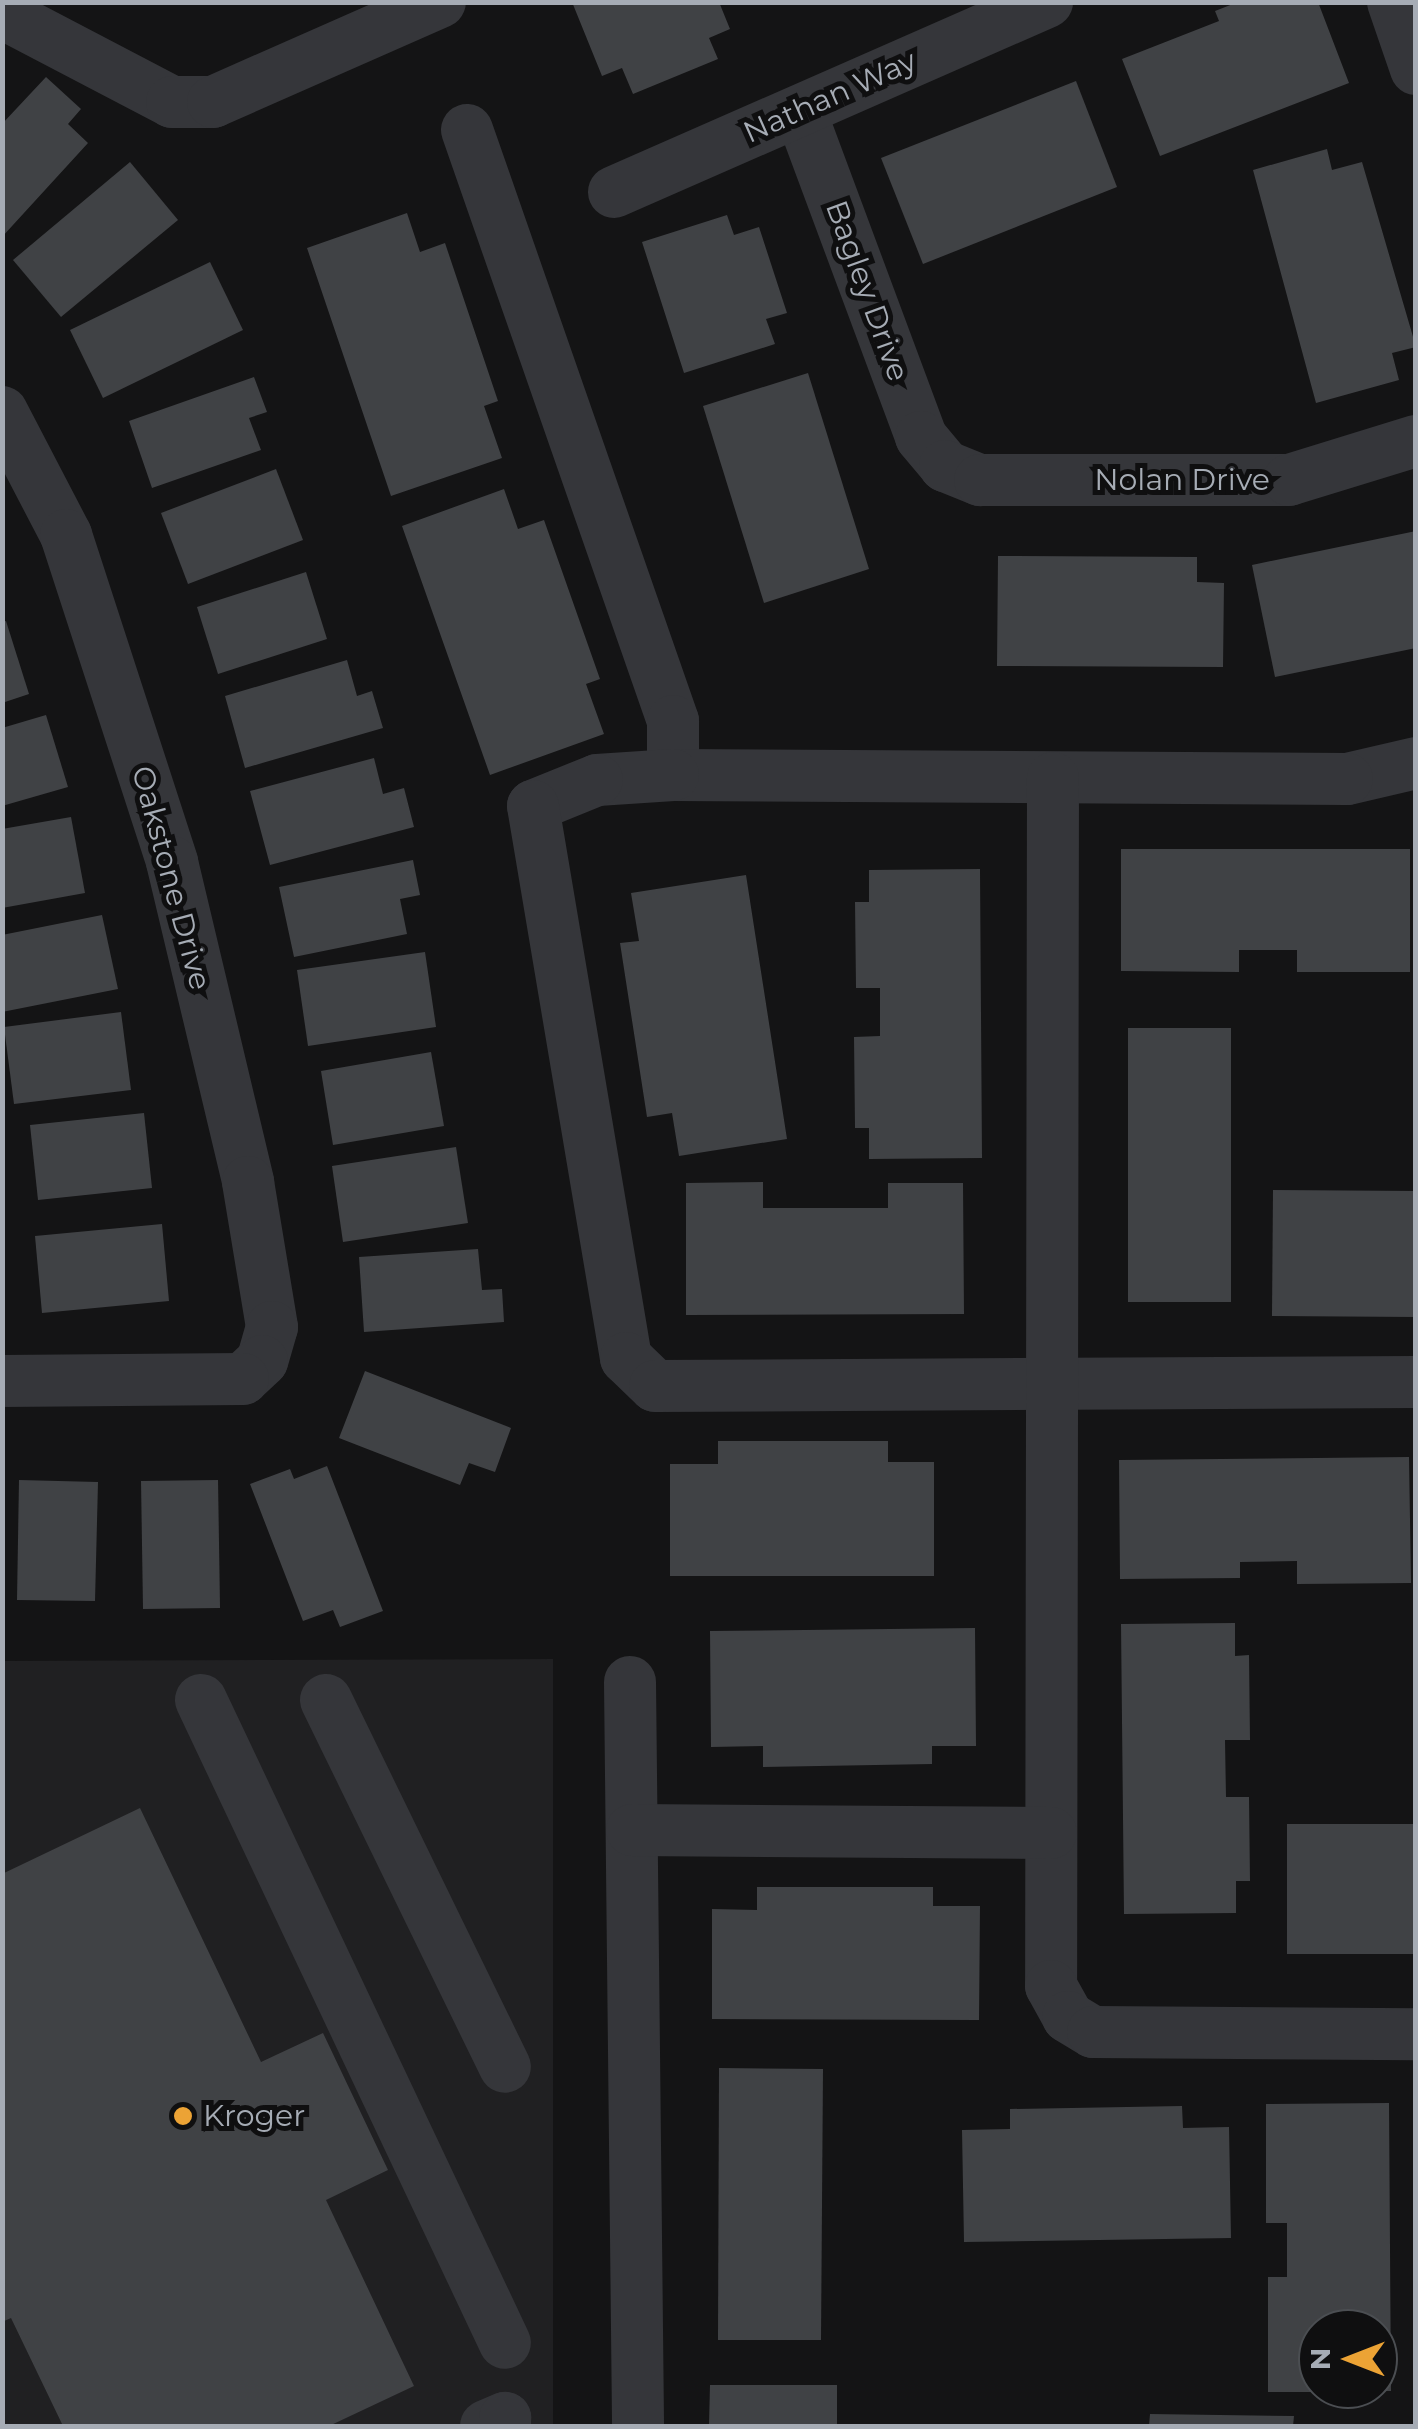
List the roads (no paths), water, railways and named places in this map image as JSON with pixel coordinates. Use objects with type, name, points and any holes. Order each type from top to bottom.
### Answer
[{"type":"street","points":[[2,12],[172,102],[213,102],[440,2]]},
{"type":"street","name":"Nathan Way","points":[[614,192],[1047,2]]},
{"type":"street","points":[[1393,2],[1416,69]]},
{"type":"street","name":"Bagley Drive","points":[[800,110],[921,437],[945,466]]},
{"type":"street","points":[[468,130],[674,721],[673,776]]},
{"type":"street","name":"Oakstone Drive","points":[[2,412],[66,534],[172,862],[248,1182],[272,1327],[262,1361],[243,1380],[2,1381]]},
{"type":"street","name":"Nolan Drive","points":[[945,466],[980,480],[1289,480],[1416,441]]},
{"type":"street","points":[[1416,762],[1346,779],[673,776],[597,780],[533,806],[626,1358],[656,1386],[1416,1382]]},
{"type":"street","points":[[1053,778],[1051,1986],[1068,2016],[1093,2032],[1416,2034]]},
{"type":"street","points":[[630,1682],[638,2426]]},
{"type":"street","points":[[201,1700],[505,2343]]},
{"type":"street","points":[[326,1700],[505,2067]]},
{"type":"street","points":[[632,1830],[1051,1833]]},
{"type":"street","points":[[486,2426],[505,2418],[505,2426]]},
{"type":"place","name":"Kroger","points":[[183,2116]]}]
